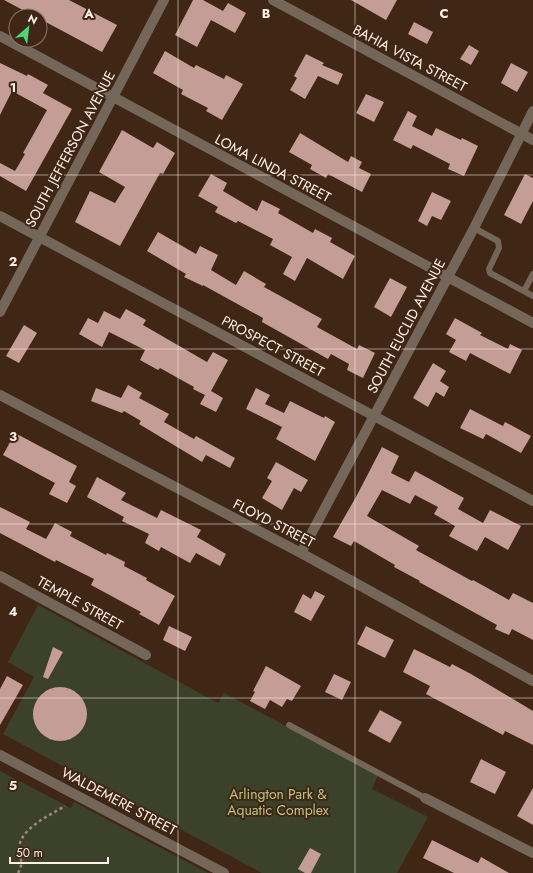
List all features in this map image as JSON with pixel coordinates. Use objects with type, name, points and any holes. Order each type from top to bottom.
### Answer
[{"type":"street","name":"SOUTH JEFFERSON AVENUE","points":[[0,312],[164,0]]},
{"type":"street","name":"BAHIA VISTA STREET","points":[[273,0],[533,140]]},
{"type":"street","name":"LOMA LINDA STREET","points":[[0,36],[533,323]]},
{"type":"street","name":"SOUTH EUCLID AVENUE","points":[[301,553],[448,278],[533,111]]},
{"type":"street","name":"PROSPECT STREET","points":[[0,216],[533,501]]},
{"type":"street","name":"FLOYD STREET","points":[[0,395],[301,553],[533,681]]},
{"type":"street","name":"TEMPLE STREET","points":[[0,576],[146,655]]},
{"type":"street","name":"WALDEMERE STREET","points":[[0,755],[224,873]]},
{"type":"street","points":[[426,798],[533,853]]},
{"type":"lane","points":[[474,228],[498,241],[498,248],[489,269],[490,273],[533,296]]},
{"type":"lane","points":[[524,291],[533,274]]},
{"type":"lane","points":[[289,725],[426,798]]},
{"type":"path","points":[[18,873],[22,862],[19,846],[29,827],[65,806]]},
{"type":"green space","name":"Arlington Park & Aquatic Complex","points":[[38,605],[218,703],[224,693],[378,775],[372,789],[428,817],[397,873],[262,873],[3,734],[34,677],[8,662]]},
{"type":"green space","points":[[0,771],[71,808],[74,802],[208,873],[0,873]]},
{"type":"building","points":[[4,0],[69,0],[117,25],[102,52],[48,23],[48,8],[19,8]]},
{"type":"building","points":[[193,0],[203,0],[223,11],[228,3],[246,13],[235,33],[211,20],[197,47],[175,35]]},
{"type":"building","points":[[351,0],[397,0],[386,20]]},
{"type":"building","points":[[414,22],[433,32],[427,44],[408,34]]},
{"type":"building","points":[[469,45],[479,51],[471,65],[460,59]]},
{"type":"building","points":[[165,51],[194,68],[196,65],[224,79],[226,75],[243,84],[222,120],[206,111],[208,108],[181,94],[183,90],[153,73]]},
{"type":"building","points":[[306,54],[324,63],[322,65],[343,74],[338,85],[318,76],[305,99],[290,90],[297,78],[294,76]]},
{"type":"building","points":[[0,63],[27,76],[28,74],[48,85],[43,93],[72,109],[26,191],[0,176],[0,163],[15,171],[25,154],[23,153],[47,110],[12,91],[0,115]]},
{"type":"building","points":[[511,63],[528,72],[517,92],[501,83]]},
{"type":"building","points":[[366,94],[384,102],[374,122],[356,113]]},
{"type":"building","points":[[408,111],[417,116],[412,126],[432,136],[436,128],[478,146],[464,176],[448,169],[450,164],[413,145],[411,149],[393,140]]},
{"type":"building","points":[[122,130],[153,148],[157,142],[175,153],[163,174],[160,173],[120,246],[75,222],[90,191],[115,203],[125,187],[99,172]]},
{"type":"building","points":[[300,133],[348,162],[351,156],[362,162],[359,168],[371,174],[362,192],[328,174],[326,178],[310,169],[312,165],[289,152]]},
{"type":"building","points":[[211,174],[227,183],[223,191],[257,211],[262,200],[280,209],[278,213],[313,233],[315,229],[332,238],[330,242],[355,256],[343,279],[307,258],[295,281],[283,274],[292,257],[270,245],[273,239],[238,221],[236,223],[215,212],[218,207],[198,196]]},
{"type":"building","points":[[525,174],[533,178],[533,201],[521,224],[504,215]]},
{"type":"building","points":[[432,192],[451,201],[441,220],[432,216],[427,226],[418,221]]},
{"type":"building","points":[[158,232],[196,254],[200,246],[218,255],[211,270],[236,285],[244,271],[266,284],[264,287],[322,319],[317,327],[357,349],[359,345],[375,353],[363,378],[347,370],[349,364],[331,354],[328,359],[262,322],[263,318],[203,285],[184,277],[186,274],[147,251]]},
{"type":"building","points":[[390,278],[407,287],[391,317],[374,307]]},
{"type":"building","points":[[126,309],[146,320],[143,325],[207,362],[213,352],[228,360],[211,391],[223,398],[216,412],[200,404],[205,395],[193,389],[194,387],[160,368],[158,370],[140,360],[145,350],[109,332],[102,347],[79,334],[88,318],[98,323],[104,311],[120,319]]},
{"type":"building","points":[[455,318],[482,333],[480,335],[508,349],[510,344],[522,350],[510,374],[470,353],[466,361],[449,352],[456,340],[446,334]]},
{"type":"building","points":[[24,325],[37,333],[19,363],[6,356]]},
{"type":"building","points":[[433,363],[446,371],[440,381],[449,387],[444,397],[436,392],[428,407],[413,398]]},
{"type":"building","points":[[128,385],[142,393],[139,398],[169,414],[164,422],[194,439],[196,436],[235,458],[230,468],[206,455],[202,462],[139,424],[141,421],[124,411],[122,413],[91,401],[96,388],[121,398]]},
{"type":"building","points":[[256,388],[270,395],[265,404],[284,413],[290,401],[324,418],[325,416],[335,422],[315,461],[276,439],[282,427],[246,409]]},
{"type":"building","points":[[470,409],[503,426],[505,422],[531,436],[521,453],[486,434],[483,439],[460,428]]},
{"type":"building","points":[[15,433],[77,466],[69,482],[76,486],[67,503],[49,494],[55,483],[3,455]]},
{"type":"building","points":[[382,447],[399,456],[391,473],[409,482],[415,471],[428,478],[464,498],[458,509],[483,523],[490,510],[521,526],[508,550],[485,537],[477,551],[449,536],[455,526],[434,514],[438,507],[415,495],[410,504],[382,490],[367,516],[419,546],[416,550],[472,581],[473,580],[509,600],[513,593],[533,603],[533,640],[512,629],[509,635],[495,629],[497,625],[419,582],[420,581],[394,567],[395,565],[354,541],[351,546],[333,537]]},
{"type":"building","points":[[276,462],[308,480],[301,492],[294,488],[282,510],[262,498],[272,481],[267,478]]},
{"type":"building","points":[[97,477],[126,493],[121,500],[157,518],[161,510],[201,530],[197,537],[226,554],[220,566],[196,553],[190,563],[161,547],[159,551],[145,543],[149,534],[122,521],[124,517],[87,497]]},
{"type":"building","points":[[0,507],[30,522],[26,529],[46,539],[55,523],[72,532],[70,536],[106,555],[107,553],[125,562],[124,566],[147,578],[146,580],[175,596],[159,625],[139,614],[141,612],[91,585],[94,579],[56,560],[55,562],[0,533]]},
{"type":"building","points":[[315,591],[325,596],[311,621],[294,612],[303,594],[311,599]]},
{"type":"building","points":[[169,626],[192,637],[185,651],[163,640]]},
{"type":"building","points":[[366,626],[394,640],[385,658],[357,644]]},
{"type":"building","points":[[53,647],[63,652],[48,679],[43,677]]},
{"type":"building","points":[[414,649],[450,667],[452,664],[533,711],[533,745],[505,731],[503,735],[426,694],[430,686],[403,672]]},
{"type":"building","points":[[266,666],[301,686],[292,701],[287,699],[282,707],[270,700],[265,709],[250,701],[255,692],[253,691]]},
{"type":"building","points":[[334,674],[351,682],[342,700],[325,692]]},
{"type":"building","points":[[7,676],[23,685],[0,725],[0,689]]},
{"type":"building","points":[[55,687],[65,687],[75,691],[83,699],[87,709],[87,719],[83,729],[75,737],[65,741],[55,741],[45,737],[37,729],[33,719],[33,709],[37,699],[45,691]]},
{"type":"building","points":[[380,710],[402,722],[390,743],[368,731]]},
{"type":"building","points":[[481,759],[506,772],[495,794],[470,782]]},
{"type":"building","points":[[533,788],[533,825],[517,816]]},
{"type":"building","points":[[432,840],[478,863],[481,857],[509,873],[454,873],[423,858]]},
{"type":"building","points":[[310,848],[321,854],[311,873],[305,873],[298,869]]}]
